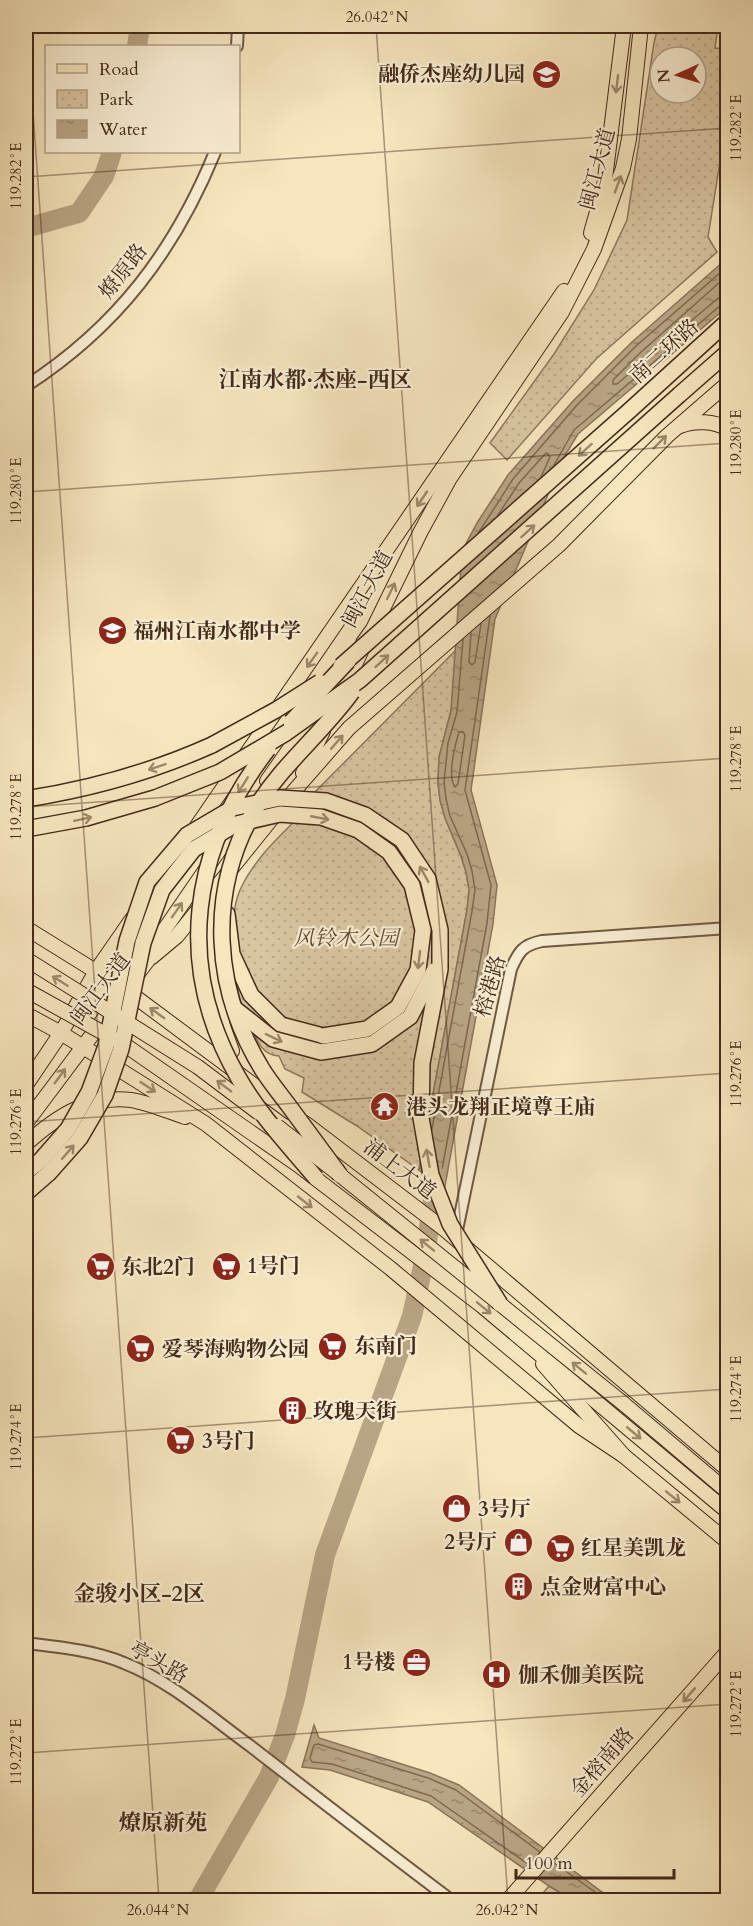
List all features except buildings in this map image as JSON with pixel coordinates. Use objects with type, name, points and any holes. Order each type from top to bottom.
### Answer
[{"type":"highway","name":"南二环路","points":[[348,661],[728,321]]},
{"type":"highway","name":"南二环路","points":[[360,680],[728,352]]},
{"type":"highway","points":[[26,798],[110,782],[181,759],[236,733],[276,710],[348,661]]},
{"type":"highway","points":[[316,1178],[261,1111],[238,1078],[223,1047],[210,1013],[203,982],[198,924],[201,893],[208,862],[232,802],[277,737],[348,661]]},
{"type":"highway","points":[[26,829],[120,810],[220,772],[286,733],[360,680]]},
{"type":"highway","points":[[340,1175],[263,1071],[244,1038],[232,1008],[226,980],[221,925],[224,894],[240,838],[254,811],[272,785],[339,711],[360,680]]},
{"type":"highway","points":[[26,1172],[40,1161],[68,1129],[89,1092],[106,1046],[127,940],[147,882],[187,835],[233,808],[280,798],[326,801],[365,815],[402,840],[428,879],[440,930],[440,969],[422,1063],[422,1118],[431,1175],[450,1224],[500,1304]]},
{"type":"highway","points":[[26,1192],[49,1173],[80,1138],[105,1095],[121,1049],[143,943],[162,891],[194,849],[236,824],[280,814],[321,817],[358,830],[389,852],[412,885],[423,930],[418,970],[398,1007],[367,1029],[323,1036],[281,1025],[251,995],[232,954],[224,894]]},
{"type":"highway","points":[[198,924],[210,964],[234,1008],[273,1039],[321,1052],[372,1044],[410,1017],[433,975],[440,930]]},
{"type":"main road","name":"闽江大道","points":[[26,1085],[61,1033],[96,971],[561,297],[588,244],[604,187],[624,26]]},
{"type":"main road","name":"闽江大道","points":[[26,1123],[148,960],[160,936],[373,629],[420,531],[450,478],[562,312],[594,249],[623,168],[641,26]]},
{"type":"main road","points":[[148,960],[177,936],[294,791],[349,728],[559,545],[678,426],[728,383]]},
{"type":"main road","points":[[678,426],[692,422],[716,424],[728,429]]},
{"type":"main road","points":[[294,791],[373,629]]},
{"type":"main road","points":[[224,877],[212,921],[213,968],[223,1026],[242,1076]]},
{"type":"main road","name":"浦上大道","points":[[26,928],[126,990],[406,1199],[728,1470]]},
{"type":"main road","points":[[26,959],[198,1067],[340,1175],[624,1404],[728,1492]]},
{"type":"main road","points":[[26,990],[125,1045],[316,1178],[532,1348],[728,1512]]},
{"type":"main road","points":[[26,1014],[61,1033],[206,1124],[390,1268],[579,1426],[624,1456],[728,1542]]},
{"type":"main road","points":[[26,1144],[56,1118],[79,1107],[100,1101],[130,1100],[145,1103],[206,1124]]},
{"type":"main road","points":[[532,1348],[548,1372],[624,1456]]},
{"type":"main road","name":"金榕南路","points":[[508,1900],[728,1651]]},
{"type":"street","points":[[237,45],[238,26]]},
{"type":"street","name":"燎原路","points":[[26,386],[62,360],[124,305],[144,280],[187,212],[214,153]]},
{"type":"street","name":"榕港路","points":[[449,1234],[511,969],[523,948],[530,943],[542,941],[728,928]]},
{"type":"street","name":"亭头路","points":[[26,1643],[115,1659],[156,1679],[186,1698],[451,1900]]},
{"type":"green space","points":[[658,26],[718,26],[715,48],[727,49],[727,118],[708,237],[717,252],[596,359],[507,460],[490,443],[554,354],[594,290],[627,220],[648,82],[648,105],[708,105],[708,45],[654,45]]},
{"type":"green space","name":"风铃木公园","points":[[457,649],[451,711],[439,757],[438,782],[445,818],[461,856],[469,890],[419,1170],[357,1126],[302,1092],[304,1078],[285,1069],[279,1056],[265,1051],[256,1039],[242,1007],[237,986],[233,953],[233,921],[238,896],[246,878],[270,846],[308,808],[305,802]]},
{"type":"green space","points":[[549,1886],[573,1900],[537,1900]]},
{"type":"water","points":[[727,259],[727,307],[578,434],[564,457],[495,619],[471,790],[497,885],[493,924],[444,1191],[419,1170],[469,890],[461,856],[445,818],[438,782],[439,757],[451,711],[462,551],[508,475],[573,401],[632,342]]},
{"type":"water","points":[[314,1725],[319,1738],[430,1773],[459,1785],[602,1892],[619,1900],[573,1900],[549,1886],[428,1802],[330,1770],[302,1767]]},
{"type":"waterway","points":[[137,45],[140,26]]},
{"type":"waterway","points":[[26,228],[79,213],[104,176],[112,153]]},
{"type":"waterway","points":[[198,1900],[269,1777],[285,1735],[295,1699],[325,1555],[412,1316],[425,1257],[436,1176]]},
{"type":"place","name":"融侨杰座幼儿园","points":[[546,74]]},
{"type":"place","name":"福州江南水都中学","points":[[112,631]]},
{"type":"place","name":"港头龙翔正境尊王庙","points":[[385,1107]]},
{"type":"place","name":"1号门","points":[[226,1266]]},
{"type":"place","name":"东北2门","points":[[100,1267]]},
{"type":"place","name":"东南门","points":[[333,1346]]},
{"type":"place","name":"爱琴海购物公园","points":[[141,1349]]},
{"type":"place","name":"玫瑰天街","points":[[292,1411]]},
{"type":"place","name":"3号门","points":[[181,1441]]},
{"type":"place","name":"3号厅","points":[[457,1509]]},
{"type":"place","name":"2号厅","points":[[518,1542]]},
{"type":"place","name":"红星美凯龙","points":[[560,1548]]},
{"type":"place","name":"点金财富中心","points":[[519,1587]]},
{"type":"place","name":"1号楼","points":[[416,1662]]},
{"type":"place","name":"伽禾伽美医院","points":[[497,1675]]},
{"type":"district","name":"江南水都·杰座-西区","points":[[315,379]]},
{"type":"district","name":"金骏小区-2区","points":[[139,1593]]},
{"type":"district","name":"燎原新苑","points":[[163,1822]]}]
